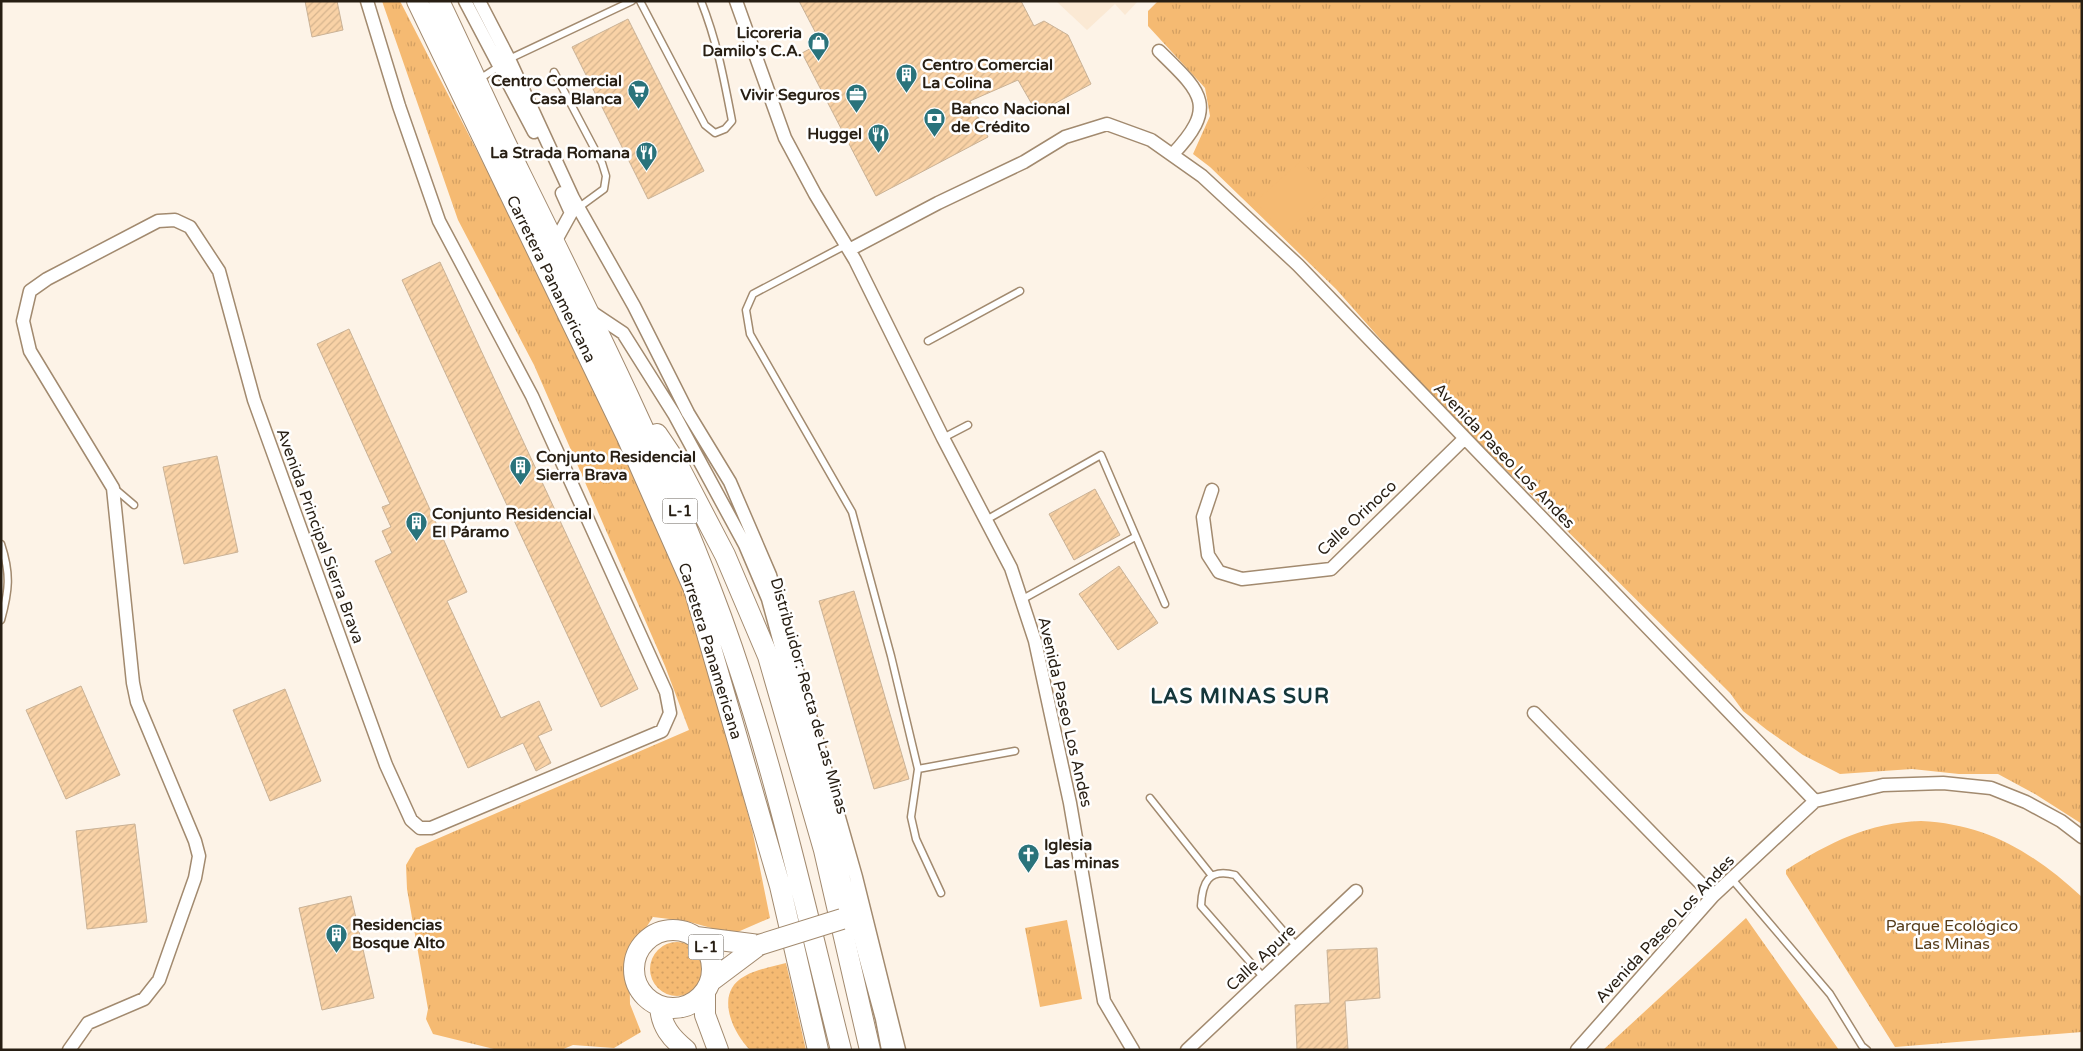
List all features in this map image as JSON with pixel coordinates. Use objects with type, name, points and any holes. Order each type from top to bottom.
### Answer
[{"type":"main road","name":"Carretera Panamericana","points":[[417,1],[627,437],[694,589],[780,886],[818,1050]]},
{"type":"main road","name":"Carretera Panamericana","points":[[439,1],[586,308],[628,391],[690,535],[746,686],[772,778],[841,1050]]},
{"type":"main road","name":"L-1","points":[[628,391],[678,465],[724,555],[768,656],[842,919],[870,1050]]},
{"type":"main road","name":"L-1","points":[[759,945],[696,936],[679,930],[661,931],[650,937],[636,956],[634,968],[636,980],[641,991],[649,1000],[660,1006],[672,1009],[684,1008],[696,1002],[708,987],[759,945],[842,919]]},
{"type":"main road","name":"L-1","points":[[696,936],[705,945],[711,956],[713,969],[708,987],[705,1014],[718,1050]]},
{"type":"main road","points":[[660,1006],[660,1018],[669,1034],[686,1050]]},
{"type":"street","name":"Avenida Principal Sierra Brava","points":[[70,1050],[88,1023],[144,999],[159,980],[195,878],[199,856],[195,841],[136,702],[113,488],[30,351],[23,321],[28,298],[30,291],[47,279],[158,221],[174,220],[190,227],[219,271],[254,400],[386,765],[411,820],[420,828],[431,828],[662,731],[670,713],[666,692],[532,396],[439,222],[399,106],[368,1]]},
{"type":"street","points":[[465,1],[504,62],[573,198],[634,306],[688,412],[730,482],[770,575],[856,877],[899,1050]]},
{"type":"street","points":[[479,1],[571,213],[555,242]]},
{"type":"street","points":[[736,1],[785,138],[815,194],[850,252]]},
{"type":"street","points":[[1159,51],[1198,94],[1202,111],[1190,137],[1172,155]]},
{"type":"street","name":"Avenida Paseo Los Andes","points":[[1132,1050],[1104,1001],[1070,803],[1035,641],[1011,568],[943,438],[850,252],[938,203],[1024,162],[1065,137],[1107,124],[1151,140],[1202,176],[1298,265],[1815,801],[1713,896],[1577,1050]]},
{"type":"street","name":"Distribuidor: Recta de Las Minas","points":[[586,308],[623,333],[674,414],[745,545],[768,599],[880,1010],[888,1050]]},
{"type":"street","name":"Calle Orinoco","points":[[1212,490],[1204,517],[1208,554],[1219,572],[1242,579],[1331,569],[1464,439]]},
{"type":"street","points":[[1534,713],[1713,896]]},
{"type":"street","points":[[1815,801],[1883,785],[1943,783],[1991,788],[2026,802],[2061,821],[2082,837]]},
{"type":"street","name":"Calle Apure","points":[[1188,1050],[1356,890]]},
{"type":"lane","points":[[477,81],[504,62],[632,1]]},
{"type":"lane","points":[[640,1],[704,125],[714,133],[725,129],[732,121],[719,53],[701,1]]},
{"type":"lane","points":[[554,72],[602,163],[606,176],[604,188],[571,213]]},
{"type":"lane","points":[[850,252],[753,294],[746,310],[750,334],[852,512],[891,656],[918,769],[911,817],[916,839],[941,893]]},
{"type":"lane","points":[[928,341],[1020,291]]},
{"type":"lane","points":[[943,438],[968,425]]},
{"type":"lane","points":[[986,520],[1101,455],[1165,604]]},
{"type":"lane","points":[[113,488],[134,505]]},
{"type":"lane","points":[[1021,600],[1135,536]]},
{"type":"lane","points":[[1,544],[7,563],[9,590],[1,620]]},
{"type":"lane","points":[[918,769],[1015,751]]},
{"type":"lane","points":[[1150,798],[1212,876]]},
{"type":"lane","points":[[1264,978],[1201,906],[1201,891],[1206,880],[1224,872],[1235,874],[1297,947]]},
{"type":"lane","points":[[1731,878],[1830,994],[1862,1046],[1867,1050]]},
{"type":"shaded area","points":[[1056,1],[1138,1],[1125,15],[1115,4],[1087,30]]},
{"type":"green space","points":[[382,1],[400,1],[532,258],[641,489],[695,618],[752,829],[770,918],[733,934],[686,921],[653,917],[629,954],[630,1004],[641,1032],[614,1048],[573,1045],[561,1050],[498,1050],[433,1034],[426,1019],[428,1009],[407,889],[406,865],[416,848],[689,730],[665,666],[534,365],[458,220]]},
{"type":"green space","points":[[1158,1],[2082,1],[2082,824],[2035,794],[1998,774],[1959,774],[1912,769],[1840,774],[1803,755],[1743,711],[1730,693],[1484,448],[1390,350],[1336,289],[1210,167],[1193,154],[1210,116],[1205,88],[1148,26],[1148,11]]},
{"type":"green space","points":[[1302,160],[1327,195],[1283,235],[1256,201]]},
{"type":"green space","name":"Parque Ecológico Las Minas","points":[[1921,821],[1945,823],[1967,828],[2008,844],[2046,867],[2082,897],[2082,1032],[1895,1047],[1786,874],[1786,870],[1818,851],[1850,836],[1884,826]]},
{"type":"green space","points":[[1746,918],[1839,1050],[1603,1050]]},
{"type":"green space","points":[[1067,920],[1082,999],[1040,1007],[1025,928]]},
{"type":"green space","points":[[672,942],[682,942],[692,946],[700,954],[704,969],[700,984],[692,992],[682,996],[672,996],[662,992],[654,984],[650,974],[650,964],[654,954],[662,946]]},
{"type":"green space","points":[[786,963],[806,1050],[750,1050],[732,1023],[728,1002],[730,992],[736,983],[745,976]]},
{"type":"building","points":[[305,1],[337,1],[343,30],[312,37]]},
{"type":"building","name":"Centro Comercial La Colina","points":[[799,1],[1021,1],[1034,26],[1044,21],[1068,35],[1091,84],[1037,113],[1018,80],[970,101],[988,137],[876,196],[802,53],[821,43]]},
{"type":"building","name":"Centro Comercial Casa Blanca","points":[[628,19],[704,171],[648,199],[572,47]]},
{"type":"building","name":"Conjunto Residencial Sierra Brava","points":[[440,262],[638,689],[601,707],[402,280]]},
{"type":"building","name":"Conjunto Residencial El Páramo","points":[[349,329],[467,592],[447,601],[501,718],[539,701],[552,730],[538,736],[551,763],[536,771],[523,743],[468,768],[375,561],[392,553],[382,531],[391,527],[382,507],[390,504],[317,344]]},
{"type":"building","points":[[217,456],[238,552],[184,564],[163,467]]},
{"type":"building","points":[[1095,489],[1120,535],[1074,560],[1049,514]]},
{"type":"building","points":[[1119,566],[1158,623],[1118,650],[1079,594]]},
{"type":"building","points":[[854,591],[909,779],[874,789],[819,601]]},
{"type":"building","points":[[81,686],[120,775],[66,799],[26,710]]},
{"type":"building","points":[[285,689],[321,781],[270,801],[233,710]]},
{"type":"building","points":[[135,824],[147,922],[87,929],[76,831]]},
{"type":"building","name":"Residencias Bosque Alto","points":[[351,896],[374,998],[322,1010],[299,908]]},
{"type":"building","points":[[1377,948],[1380,998],[1345,1001],[1348,1050],[1297,1050],[1295,1005],[1330,1003],[1327,950]]},
{"type":"place","name":"Licoreria Damilo's C.A.","points":[[818,61]]},
{"type":"place","name":"Centro Comercial La Colina","points":[[906,93]]},
{"type":"place","name":"Centro Comercial Casa Blanca","points":[[638,109]]},
{"type":"place","name":"Vivir Seguros","points":[[856,114]]},
{"type":"place","name":"Banco Nacional de Crédito","points":[[935,137]]},
{"type":"place","name":"Huggel","points":[[878,153]]},
{"type":"place","name":"La Strada Romana","points":[[646,172]]},
{"type":"place","name":"Conjunto Residencial Sierra Brava","points":[[520,485]]},
{"type":"place","name":"Conjunto Residencial El Páramo","points":[[416,542]]},
{"type":"place","name":"Iglesia Las minas","points":[[1028,873]]},
{"type":"place","name":"Residencias Bosque Alto","points":[[336,953]]},
{"type":"district","name":"LAS MINAS SUR","points":[[1240,696]]}]
